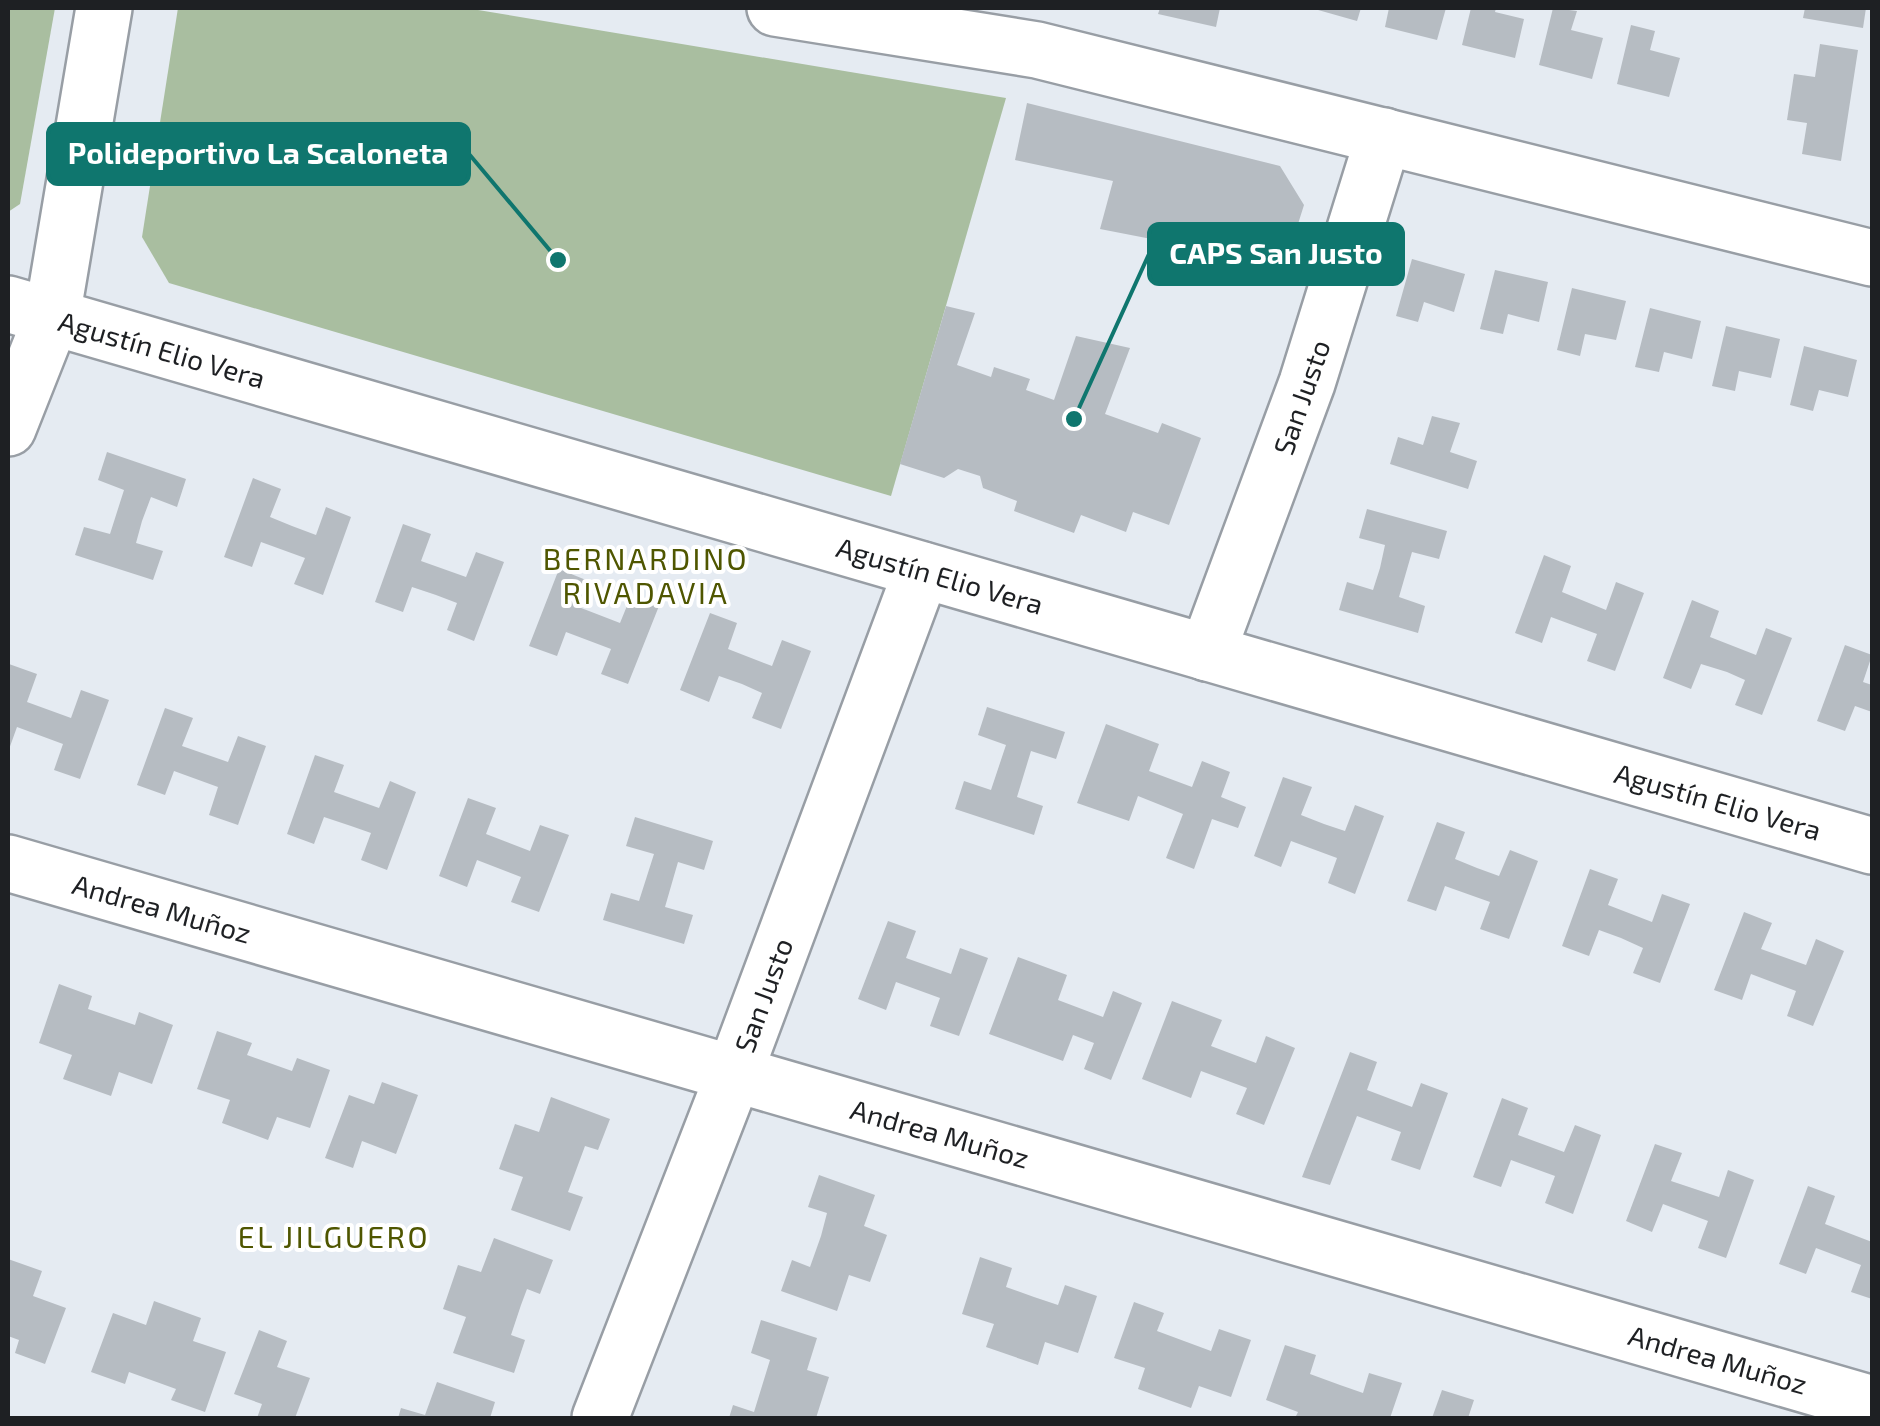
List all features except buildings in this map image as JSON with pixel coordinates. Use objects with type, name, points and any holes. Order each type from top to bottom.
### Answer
[{"type":"street","points":[[8,428],[30,310],[104,8]]},
{"type":"street","points":[[775,8],[1041,29],[1384,136],[1872,258]]},
{"type":"street","name":"San Justo","points":[[1207,653],[1308,383],[1384,136]]},
{"type":"street","name":"Agustín Elio Vera","points":[[30,310],[1872,846]]},
{"type":"street","name":"San Justo","points":[[600,1418],[734,1074],[922,570]]},
{"type":"street","name":"Andrea Muñoz","points":[[8,864],[1872,1404]]},
{"type":"green space","points":[[8,8],[55,8],[20,204],[8,212]]},
{"type":"green space","points":[[178,8],[466,8],[1006,98],[891,496],[169,283],[142,237]]},
{"type":"place","name":"Polideportivo La Scaloneta","points":[[558,260]]},
{"type":"place","name":"CAPS San Justo","points":[[1074,419]]},
{"type":"district","name":"BERNARDINO RIVADAVIA","points":[[646,575]]},
{"type":"district","name":"EL JILGUERO","points":[[334,1236]]}]
